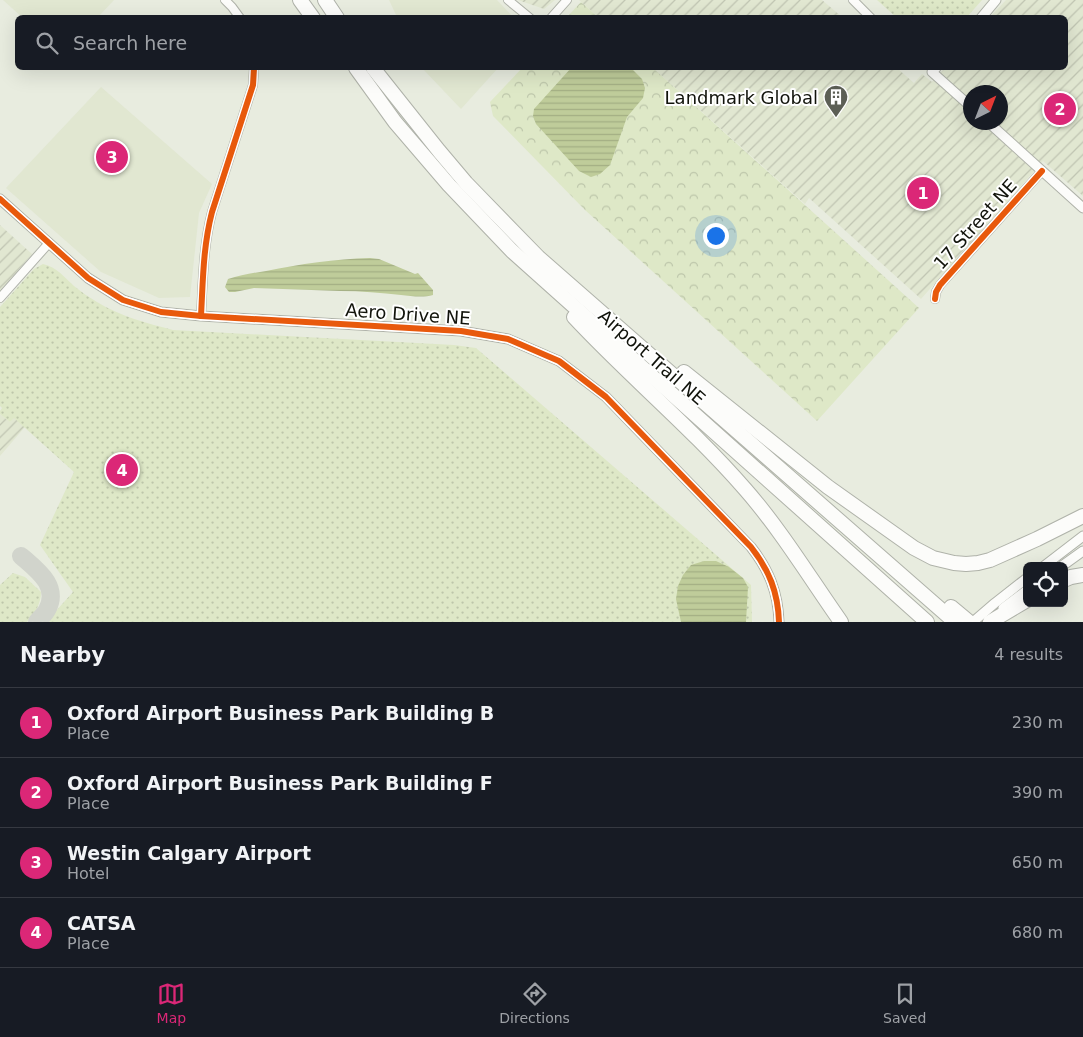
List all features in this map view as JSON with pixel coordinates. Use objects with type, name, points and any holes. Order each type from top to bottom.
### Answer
[{"type":"highway","points":[[300,0],[311,15]]},
{"type":"highway","points":[[309,0],[319,15]]},
{"type":"highway","points":[[325,0],[335,15]]},
{"type":"highway","points":[[335,0],[344,15]]},
{"type":"highway","points":[[352,70],[395,122]]},
{"type":"highway","name":"Airport Trail NE","points":[[357,70],[395,122],[455,191],[512,251],[927,622]]},
{"type":"highway","name":"Airport Trail NE","points":[[376,70],[438,151],[538,257],[955,622]]},
{"type":"highway","points":[[380,70],[438,151]]},
{"type":"highway","points":[[512,251],[587,332],[694,436],[746,490],[771,521],[841,622]]},
{"type":"highway","points":[[538,257],[828,487],[914,548],[933,558],[960,564],[990,560],[1083,516]]},
{"type":"highway","points":[[838,518],[891,556],[968,622]]},
{"type":"highway","points":[[1068,578],[1083,575]]},
{"type":"highway","points":[[989,622],[1001,608],[1023,601]]},
{"type":"street","points":[[226,0],[238,15]]},
{"type":"street","points":[[508,0],[526,15]]},
{"type":"street","points":[[554,15],[567,0]]},
{"type":"street","points":[[853,0],[868,15]]},
{"type":"street","points":[[984,15],[996,0]]},
{"type":"street","points":[[201,316],[203,255],[207,232],[253,85],[254,70]]},
{"type":"street","points":[[933,70],[963,99]]},
{"type":"street","points":[[997,130],[1083,208]]},
{"type":"street","name":"17 Street NE","points":[[934,299],[940,285],[1042,171]]},
{"type":"street","name":"Aero Drive NE","points":[[0,199],[88,278],[123,300],[161,312],[461,331],[508,339],[559,362],[606,397],[751,547],[761,560],[774,587],[779,622]]},
{"type":"street","points":[[0,298],[49,243]]},
{"type":"street","points":[[1049,562],[1083,536]]},
{"type":"street","points":[[1068,562],[1083,551]]},
{"type":"street","points":[[1001,608],[1023,583]]},
{"type":"street","points":[[973,622],[1001,608],[1023,593]]},
{"type":"shaded area","points":[[3,0],[114,0],[100,15],[20,15]]},
{"type":"shaded area","points":[[389,0],[497,0],[511,15],[396,15]]},
{"type":"shaded area","points":[[518,0],[555,0],[544,9]]},
{"type":"shaded area","points":[[579,0],[822,0],[840,15],[596,15]]},
{"type":"shaded area","points":[[1006,0],[1083,0],[1083,196],[1043,161],[921,299],[809,198],[805,204],[655,70],[899,70],[914,83],[922,74],[932,82],[943,70],[1068,70],[1068,15],[992,15]]},
{"type":"shaded area","points":[[424,70],[496,70],[461,109]]},
{"type":"shaded area","points":[[569,70],[633,70],[642,79],[645,88],[643,98],[627,117],[610,165],[600,174],[591,177],[579,171],[536,124],[533,116],[534,109]]},
{"type":"shaded area","points":[[101,87],[212,184],[199,213],[190,297],[159,298],[101,272],[6,188]]},
{"type":"shaded area","points":[[0,225],[32,254],[0,291]]},
{"type":"shaded area","points":[[379,259],[415,274],[418,273],[433,290],[433,295],[417,296],[254,288],[229,292],[225,287],[228,279],[247,274],[318,262]]},
{"type":"shaded area","points":[[0,414],[10,422],[14,417],[25,427],[0,456]]},
{"type":"shaded area","points":[[704,561],[716,561],[729,567],[743,578],[748,587],[746,622],[681,622],[676,599],[678,586],[683,575],[691,565]]},
{"type":"green space","points":[[877,0],[982,0],[969,15],[894,15]]},
{"type":"green space","points":[[581,2],[596,15],[569,15]]},
{"type":"green space","points":[[520,70],[655,70],[919,308],[817,421],[585,210],[493,116],[490,102]]},
{"type":"green space","points":[[43,264],[56,270],[79,290],[106,307],[134,319],[173,330],[454,345],[476,348],[751,585],[752,622],[46,622],[73,592],[40,545],[74,472],[14,418],[10,422],[0,414],[2,408],[0,406],[0,307],[34,269]]},
{"type":"green space","points":[[13,573],[25,577],[41,592],[37,608],[27,622],[0,622],[0,585]]},
{"type":"taxiway","points":[[21,556],[45,579],[51,593],[47,610],[37,622]]},
{"type":"cycle path","points":[[201,316],[204,264],[209,225],[253,85],[254,70]]},
{"type":"cycle path","points":[[935,299],[940,285],[1042,171]]},
{"type":"cycle path","points":[[0,199],[88,278],[123,300],[161,312],[461,331],[508,339],[559,361],[606,397],[751,547],[768,573],[777,601],[779,622]]},
{"type":"place","name":"Oxford Airport Business Park Building F","points":[[1060,109]]},
{"type":"place","name":"Landmark Global","points":[[836,118]]},
{"type":"place","name":"Westin Calgary Airport","points":[[112,157]]},
{"type":"place","name":"Oxford Airport Business Park Building B","points":[[923,193]]},
{"type":"place","name":"CATSA","points":[[122,470]]}]
